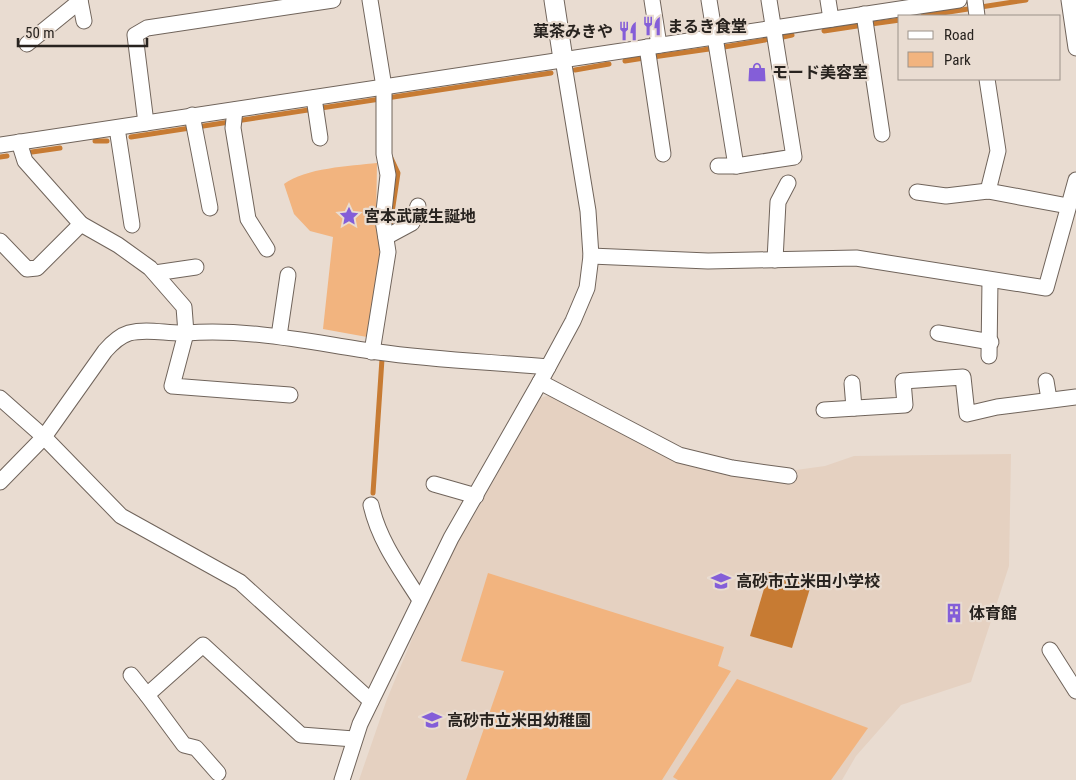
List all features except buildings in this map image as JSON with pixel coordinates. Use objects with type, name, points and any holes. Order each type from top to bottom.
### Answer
[{"type":"street","points":[[146,123],[135,35],[147,28],[333,0]]},
{"type":"street","points":[[370,0],[384,87],[384,154],[388,175],[383,220],[388,252],[372,352]]},
{"type":"street","points":[[342,780],[354,739],[370,701],[420,600],[451,538],[573,321],[587,288],[591,256],[588,211],[554,0]]},
{"type":"street","points":[[652,0],[651,52],[663,154]]},
{"type":"street","points":[[709,0],[736,166]]},
{"type":"street","points":[[718,166],[736,166],[794,157],[769,0]]},
{"type":"street","points":[[828,0],[831,19]]},
{"type":"street","points":[[0,145],[22,150],[118,136],[146,123],[194,124],[234,119],[314,98],[563,59],[651,52],[715,36],[959,0]]},
{"type":"street","points":[[975,0],[977,15]]},
{"type":"street","points":[[1069,0],[1076,48]]},
{"type":"street","points":[[27,44],[80,1],[84,20]]},
{"type":"street","points":[[864,14],[882,134]]},
{"type":"street","points":[[987,80],[998,152],[988,191]]},
{"type":"street","points":[[314,98],[320,138]]},
{"type":"street","points":[[234,119],[248,219],[267,249]]},
{"type":"street","points":[[194,124],[210,208]]},
{"type":"street","points":[[118,136],[132,225]]},
{"type":"street","points":[[22,150],[81,224],[118,245],[155,273],[184,308],[186,333],[172,386],[290,395]]},
{"type":"street","points":[[591,256],[708,261],[856,258],[1046,288],[1076,180]]},
{"type":"street","points":[[775,260],[778,202],[788,183]]},
{"type":"street","points":[[917,192],[946,196],[988,191],[1068,206]]},
{"type":"street","points":[[386,237],[412,223],[418,206]]},
{"type":"street","points":[[0,241],[27,269],[37,268],[81,224]]},
{"type":"street","points":[[155,273],[196,267]]},
{"type":"street","points":[[279,336],[288,275]]},
{"type":"street","points":[[938,332],[990,349],[990,280]]},
{"type":"street","points":[[1,480],[44,437],[105,351],[117,339],[141,331],[186,333],[200,330],[279,336],[372,352],[548,367]]},
{"type":"street","points":[[824,410],[905,405],[903,381],[963,377],[966,414],[997,407],[1076,397]]},
{"type":"street","points":[[1046,381],[1049,399]]},
{"type":"street","points":[[540,382],[679,454],[732,468],[789,476]]},
{"type":"street","points":[[852,383],[854,408]]},
{"type":"street","points":[[0,398],[44,437],[122,516],[240,582],[370,701]]},
{"type":"street","points":[[434,484],[476,496]]},
{"type":"street","points":[[371,505],[374,518],[389,552],[420,600]]},
{"type":"street","points":[[147,695],[203,645],[301,735],[354,739]]},
{"type":"street","points":[[1050,650],[1076,691]]},
{"type":"street","points":[[131,675],[184,745],[196,748],[218,772]]},
{"type":"shaded area","name":"高砂市立米田小学校","points":[[550,395],[682,459],[792,484],[796,470],[825,466],[854,456],[1011,454],[1009,566],[971,682],[901,705],[856,756],[842,780],[359,780],[387,699],[430,596],[464,527],[468,526],[540,398]]},
{"type":"shaded area","points":[[769,572],[811,585],[792,648],[750,636]]},
{"type":"green space","points":[[377,163],[376,222],[382,256],[367,337],[323,329],[333,237],[310,231],[294,214],[284,184],[304,174],[316,171]]},
{"type":"green space","points":[[488,573],[724,647],[718,666],[731,671],[662,780],[466,780],[504,671],[461,661]]},
{"type":"green space","points":[[737,679],[868,728],[831,780],[678,780],[673,777]]},
{"type":"waterway","points":[[929,15],[1026,0]]},
{"type":"waterway","points":[[871,24],[898,20]]},
{"type":"waterway","points":[[824,31],[857,26]]},
{"type":"waterway","points":[[783,37],[792,35]]},
{"type":"waterway","points":[[724,47],[765,40]]},
{"type":"waterway","points":[[653,57],[709,49]]},
{"type":"waterway","points":[[625,61],[644,58]]},
{"type":"waterway","points":[[575,70],[609,64]]},
{"type":"waterway","points":[[131,137],[551,73]]},
{"type":"waterway","points":[[95,141],[107,141]]},
{"type":"waterway","points":[[32,152],[60,148]]},
{"type":"waterway","points":[[0,157],[7,156]]},
{"type":"waterway","points":[[390,226],[398,173],[391,158]]},
{"type":"waterway","points":[[373,493],[382,359]]},
{"type":"place","name":"まるき食堂","points":[[652,26]]},
{"type":"place","name":"菓茶みきや","points":[[628,31]]},
{"type":"place","name":"モード美容室","points":[[757,72]]},
{"type":"place","name":"宮本武蔵生誕地","points":[[349,216]]},
{"type":"place","name":"高砂市立米田小学校","points":[[721,581]]},
{"type":"place","name":"体育館","points":[[954,613]]},
{"type":"place","name":"高砂市立米田幼稚園","points":[[432,720]]}]
